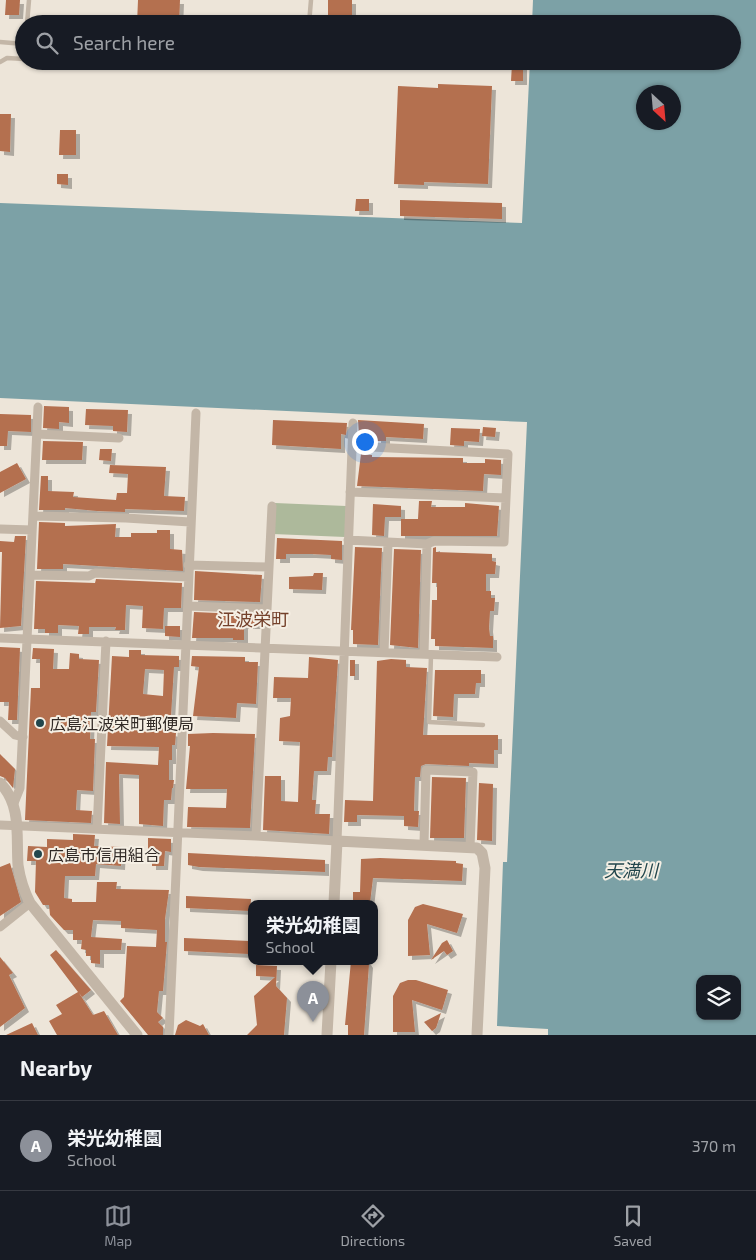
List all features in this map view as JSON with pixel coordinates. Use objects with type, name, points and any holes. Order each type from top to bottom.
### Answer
[{"type":"street","points":[[14,803],[20,788],[38,407]]},
{"type":"street","points":[[169,1035],[196,413]]},
{"type":"street","points":[[334,900],[353,423]]},
{"type":"street","points":[[37,434],[119,438]]},
{"type":"street","points":[[348,540],[427,544],[434,541],[504,542],[508,454],[352,446]]},
{"type":"street","points":[[350,492],[506,498]]},
{"type":"street","points":[[256,836],[272,506]]},
{"type":"street","points":[[33,516],[126,518],[190,522]]},
{"type":"street","points":[[0,528],[32,530]]},
{"type":"street","points":[[384,652],[388,543]]},
{"type":"street","points":[[427,544],[427,654]]},
{"type":"street","points":[[188,565],[269,567]]},
{"type":"street","points":[[30,575],[89,576],[95,573],[188,577]]},
{"type":"street","points":[[188,606],[266,609]]},
{"type":"street","points":[[0,638],[498,657]]},
{"type":"street","points":[[98,829],[106,642]]},
{"type":"street","points":[[0,721],[15,735],[23,737]]},
{"type":"street","points":[[424,844],[426,770],[473,772],[470,847]]},
{"type":"street","points":[[0,783],[9,792],[14,803],[19,868],[23,888],[30,903],[137,1035]]},
{"type":"street","points":[[0,825],[16,824],[477,848],[482,853],[484,868],[477,1035]]},
{"type":"street","points":[[0,927],[30,903]]},
{"type":"street","points":[[327,1035],[331,965]]},
{"type":"lane","points":[[28,15],[29,0]]},
{"type":"lane","points":[[310,15],[311,0]]},
{"type":"lane","points":[[0,42],[15,43]]},
{"type":"lane","points":[[0,62],[7,58],[15,58]]},
{"type":"lane","points":[[427,654],[429,722],[483,725]]},
{"type":"green space","points":[[275,503],[346,506],[345,537],[273,534]]},
{"type":"water","name":"天満川","points":[[533,0],[756,0],[756,1035],[548,1035],[548,1029],[497,1026],[503,862],[507,862],[527,422],[0,398],[0,203],[522,223],[530,70],[741,70],[741,15],[532,15]]},
{"type":"building","points":[[6,0],[20,0],[19,15],[5,15]]},
{"type":"building","points":[[138,0],[180,0],[179,15],[137,15]]},
{"type":"building","points":[[328,0],[352,0],[352,15],[328,15]]},
{"type":"building","points":[[512,70],[523,70],[523,81],[511,81]]},
{"type":"building","points":[[438,84],[492,86],[488,184],[424,182],[424,185],[394,184],[398,86],[438,88]]},
{"type":"building","points":[[0,114],[11,114],[10,152],[0,151]]},
{"type":"building","points":[[60,130],[76,130],[76,155],[59,155]]},
{"type":"building","points":[[57,174],[68,174],[68,185],[57,184]]},
{"type":"building","points":[[356,199],[369,199],[369,211],[355,211]]},
{"type":"building","points":[[400,200],[502,203],[502,219],[400,216]]},
{"type":"building","points":[[44,406],[69,407],[69,423],[59,422],[59,429],[43,428]]},
{"type":"building","points":[[86,409],[128,410],[127,432],[113,431],[113,426],[85,425]]},
{"type":"building","points":[[0,414],[31,415],[31,432],[8,431],[7,446],[0,446]]},
{"type":"building","points":[[273,420],[347,423],[346,435],[341,434],[341,449],[272,445]]},
{"type":"building","points":[[358,420],[424,424],[423,439],[386,437],[386,441],[377,441],[377,436],[359,435]]},
{"type":"building","points":[[483,427],[496,428],[495,437],[482,436]]},
{"type":"building","points":[[451,428],[480,429],[479,442],[464,441],[464,446],[450,445]]},
{"type":"building","points":[[43,441],[83,442],[82,460],[42,460]]},
{"type":"building","points":[[100,449],[112,449],[111,461],[99,460]]},
{"type":"building","points":[[361,454],[372,455],[372,457],[463,458],[463,463],[485,463],[485,459],[501,460],[501,475],[484,474],[483,491],[357,486]]},
{"type":"building","points":[[17,463],[26,479],[0,493],[0,472]]},
{"type":"building","points":[[110,465],[166,467],[164,496],[185,497],[184,511],[125,509],[125,512],[65,508],[65,510],[39,510],[41,476],[48,476],[48,491],[74,492],[73,497],[116,500],[117,493],[127,493],[128,474],[109,473]]},
{"type":"building","points":[[419,501],[432,501],[431,507],[465,507],[465,503],[499,506],[497,536],[401,536],[401,519],[418,519]]},
{"type":"building","points":[[373,504],[401,506],[401,517],[385,517],[384,536],[372,535]]},
{"type":"building","points":[[39,522],[65,523],[65,526],[116,524],[115,537],[131,537],[131,533],[157,533],[157,530],[170,530],[170,549],[182,550],[183,571],[63,564],[63,569],[37,569]]},
{"type":"building","points":[[15,536],[26,536],[21,626],[0,628],[2,552],[0,552],[0,541],[14,542]]},
{"type":"building","points":[[277,538],[342,541],[342,560],[331,559],[331,555],[312,554],[286,554],[286,559],[276,559]]},
{"type":"building","points":[[355,547],[382,548],[378,645],[353,644],[353,630],[351,630]]},
{"type":"building","points":[[436,547],[436,552],[492,554],[492,561],[496,562],[495,574],[486,574],[486,591],[491,591],[491,598],[495,598],[494,611],[490,611],[489,628],[490,636],[493,636],[493,648],[435,646],[435,639],[431,639],[432,600],[437,600],[437,583],[432,583],[433,548]]},
{"type":"building","points":[[394,549],[421,550],[418,648],[390,645]]},
{"type":"building","points":[[195,571],[262,575],[260,602],[194,600]]},
{"type":"building","points":[[314,573],[323,573],[322,590],[289,589],[289,577],[313,576]]},
{"type":"building","points":[[96,579],[182,583],[181,608],[164,608],[163,629],[142,628],[143,606],[126,605],[125,630],[115,630],[116,627],[89,627],[89,634],[78,634],[79,626],[58,625],[58,633],[45,633],[45,629],[34,629],[36,581],[95,583]]},
{"type":"building","points":[[194,612],[260,615],[260,625],[244,625],[244,640],[233,640],[233,638],[192,638]]},
{"type":"building","points":[[165,626],[180,626],[180,637],[165,636]]},
{"type":"building","points":[[0,647],[20,648],[17,720],[8,720],[9,702],[0,702]]},
{"type":"building","points":[[33,648],[54,649],[53,669],[69,669],[70,653],[79,654],[79,659],[99,660],[96,712],[91,712],[90,739],[95,739],[93,791],[77,790],[76,810],[92,811],[91,823],[25,820],[31,688],[40,688],[40,659],[32,659]]},
{"type":"building","points":[[129,650],[141,650],[141,655],[179,656],[179,667],[174,667],[170,732],[176,733],[175,745],[172,745],[172,760],[169,760],[169,780],[174,780],[171,800],[164,800],[163,826],[139,824],[139,775],[119,774],[120,824],[104,823],[106,762],[158,765],[159,747],[107,746],[112,656],[129,657]],"holes":[[[145,669],[164,670],[163,696],[143,694]]]},
{"type":"building","points":[[192,656],[245,657],[245,662],[258,662],[256,704],[237,703],[236,718],[193,716],[199,667],[191,666]]},
{"type":"building","points":[[309,657],[338,660],[332,757],[328,757],[327,771],[314,771],[312,800],[316,800],[315,814],[330,814],[329,834],[263,830],[265,776],[281,776],[281,801],[298,802],[300,742],[279,741],[280,718],[290,716],[291,698],[273,698],[274,677],[308,678]]},
{"type":"building","points":[[391,659],[406,660],[406,667],[427,668],[423,735],[498,735],[498,750],[494,750],[494,764],[469,763],[469,766],[426,764],[421,766],[420,777],[415,777],[414,811],[419,811],[418,827],[404,826],[404,816],[357,815],[357,822],[344,822],[345,800],[373,801],[377,661]]},
{"type":"building","points":[[350,660],[355,660],[355,676],[350,676]]},
{"type":"building","points":[[435,670],[481,670],[481,683],[476,683],[475,694],[454,694],[453,717],[433,716]]},
{"type":"building","points":[[188,734],[255,734],[250,828],[187,827],[188,807],[226,808],[227,789],[186,789],[190,746],[188,746]]},
{"type":"building","points":[[0,754],[15,769],[13,788],[5,778],[0,776]]},
{"type":"building","points":[[432,777],[466,778],[464,838],[430,838]]},
{"type":"building","points":[[479,783],[493,784],[492,841],[477,840]]},
{"type":"building","points":[[73,834],[95,835],[94,846],[122,847],[121,866],[96,864],[95,876],[65,876],[64,898],[72,899],[72,902],[96,902],[97,882],[117,882],[116,889],[169,890],[165,919],[165,942],[167,942],[163,991],[159,991],[157,1012],[163,1018],[158,1022],[163,1027],[163,1035],[148,1035],[120,1001],[124,997],[127,946],[156,947],[157,930],[121,928],[121,921],[93,920],[91,937],[122,939],[121,950],[100,950],[100,964],[91,963],[91,956],[86,956],[86,950],[81,949],[82,940],[73,940],[73,930],[64,930],[50,915],[49,905],[43,905],[35,892],[36,861],[27,861],[28,846],[47,847],[47,839],[73,840]]},
{"type":"building","points":[[148,838],[171,839],[171,852],[165,851],[164,866],[152,866],[152,851],[148,851]]},
{"type":"building","points":[[188,853],[325,860],[325,872],[199,867],[188,865]]},
{"type":"building","points":[[361,859],[456,861],[456,863],[463,864],[462,881],[373,878],[370,900],[353,900],[353,892],[360,892]]},
{"type":"building","points":[[10,863],[21,902],[0,916],[0,867]]},
{"type":"building","points":[[186,896],[251,899],[248,900],[248,911],[186,908]]},
{"type":"building","points":[[423,904],[463,914],[457,933],[427,924],[430,955],[408,956],[408,920],[415,907]]},
{"type":"building","points":[[184,938],[248,941],[248,954],[184,951]]},
{"type":"building","points":[[447,940],[453,951],[447,955],[444,951],[431,960],[442,943]]},
{"type":"building","points":[[56,950],[91,990],[82,997],[79,993],[93,1015],[104,1011],[118,1035],[57,1035],[49,1021],[62,1014],[56,1005],[78,992],[50,955]]},
{"type":"building","points":[[0,957],[13,973],[9,975],[25,1008],[0,1027]]},
{"type":"building","points":[[256,965],[277,966],[276,986],[287,998],[284,1035],[247,1035],[257,1025],[254,996],[275,977],[256,976]]},
{"type":"building","points":[[351,965],[369,965],[364,1035],[348,1035],[348,1025],[345,1025]]},
{"type":"building","points":[[416,980],[448,990],[442,1010],[412,1000],[415,1032],[393,1032],[393,996],[400,983]]},
{"type":"building","points":[[441,1013],[436,1028],[432,1031],[424,1022]]},
{"type":"building","points":[[186,1020],[200,1026],[203,1024],[209,1035],[175,1035],[178,1025]]},
{"type":"building","points":[[32,1023],[38,1035],[6,1035]]},
{"type":"place","name":"広島江波栄町郵便局","points":[[40,723]]},
{"type":"place","name":"広島市信用組合","points":[[38,854]]},
{"type":"place","name":"栄光幼稚園","points":[[313,1022]]},
{"type":"district","name":"江波栄町","points":[[253,619]]}]
